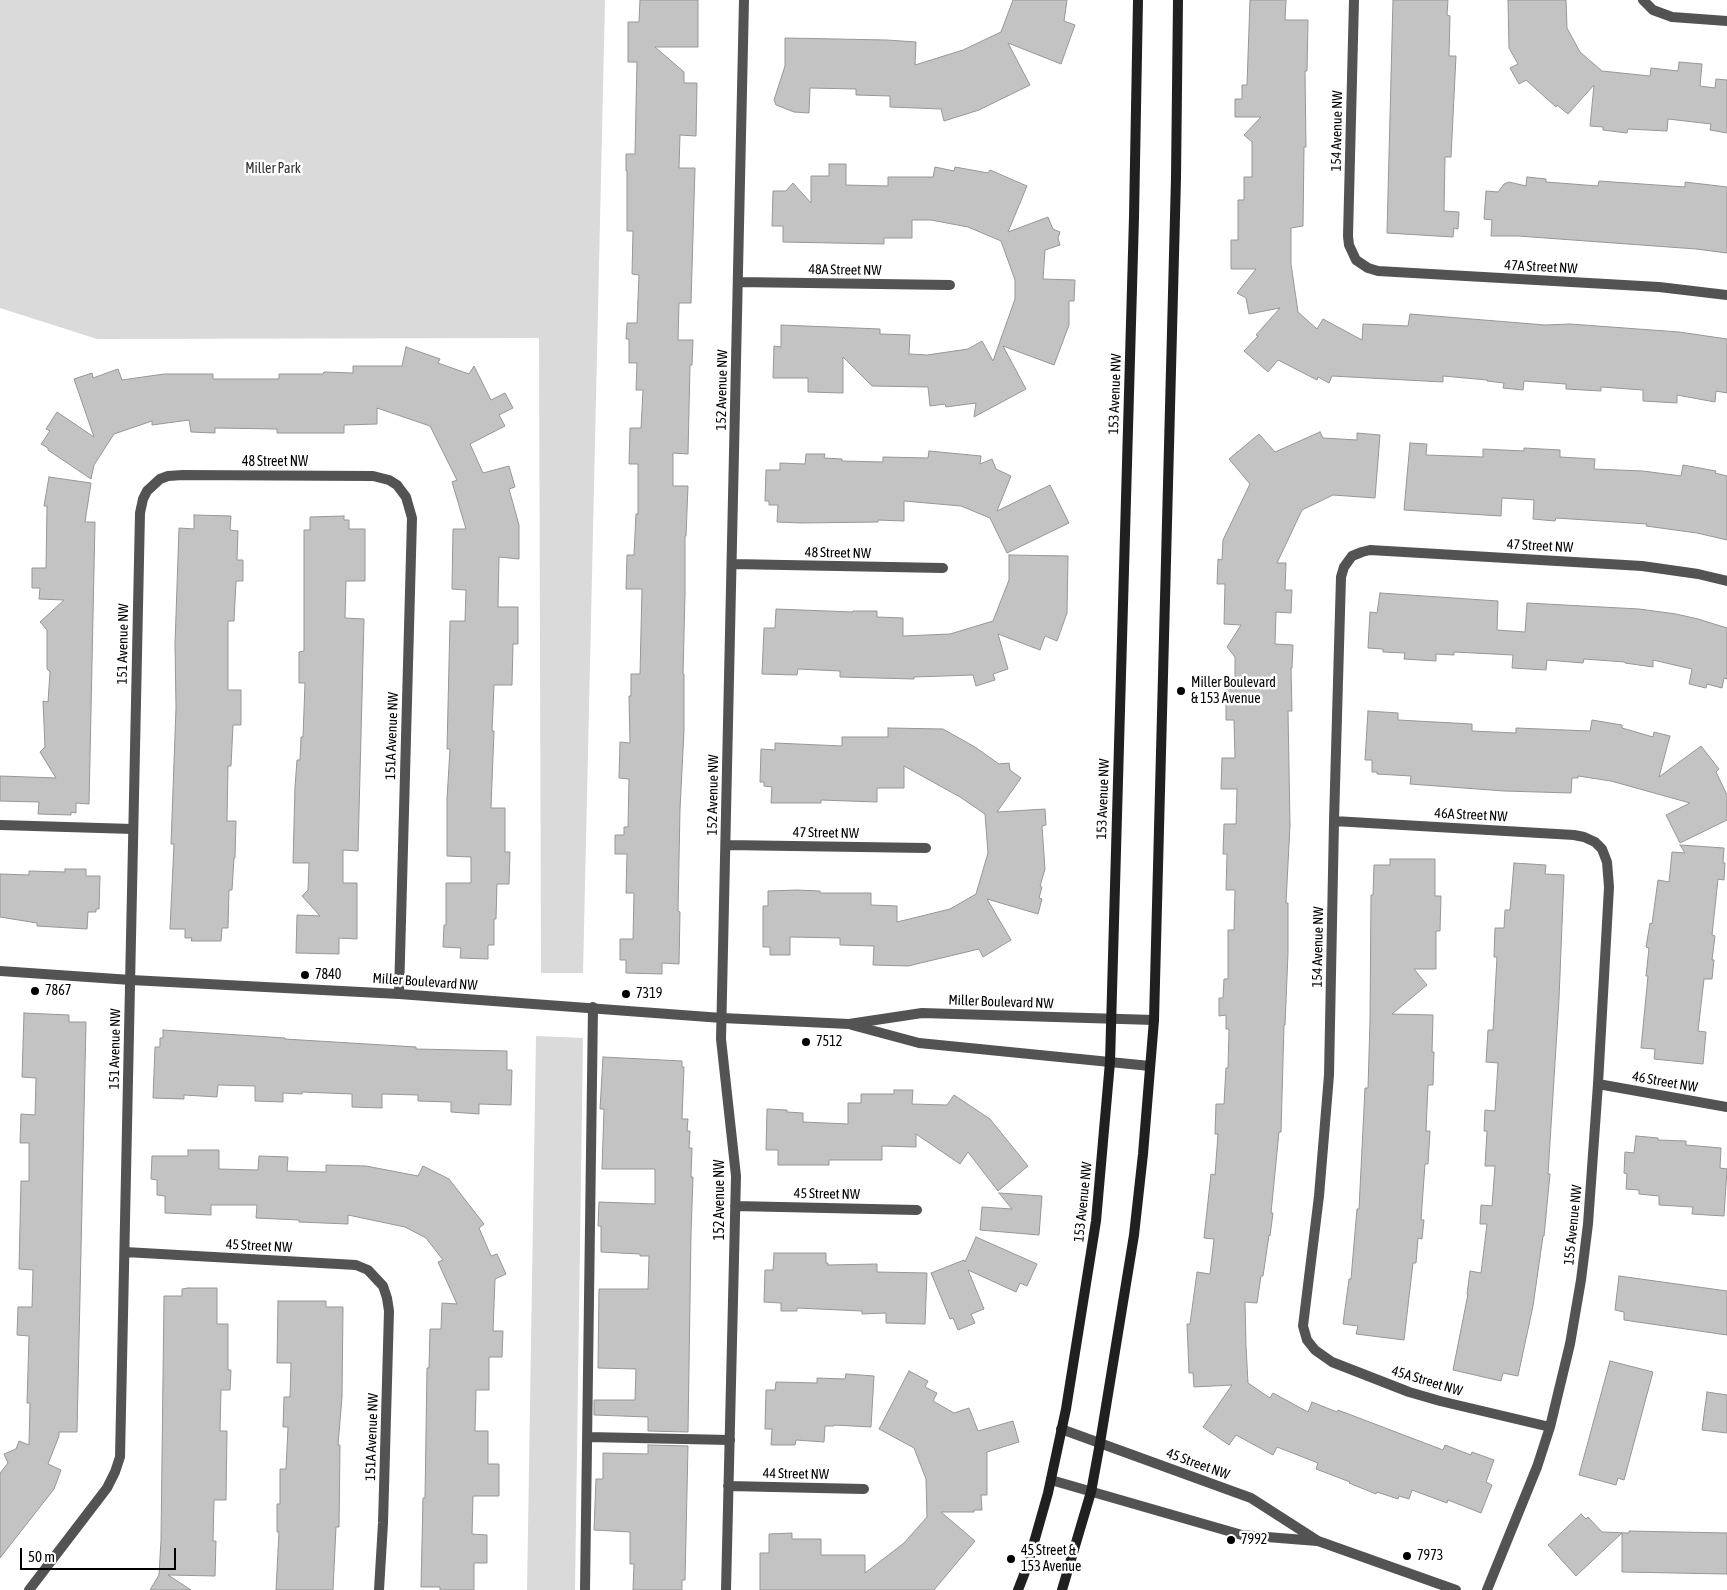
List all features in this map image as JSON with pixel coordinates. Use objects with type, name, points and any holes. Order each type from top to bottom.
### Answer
[{"type":"main road","name":"153 Avenue NW","points":[[1018,1590],[1027,1567],[1051,1480],[1066,1409],[1096,1221],[1110,1062],[1134,227],[1138,0]]},
{"type":"main road","points":[[1062,1590],[1091,1492],[1134,1235],[1154,1020],[1176,178],[1178,0]]},
{"type":"street","name":"152 Avenue NW","points":[[726,1590],[735,1206],[734,1158],[722,1050],[722,1018],[744,0]]},
{"type":"street","name":"154 Avenue NW","points":[[1354,0],[1348,236],[1349,245],[1356,260]]},
{"type":"street","points":[[1645,2],[1661,14],[1672,17],[1727,21]]},
{"type":"street","name":"47A Street NW","points":[[1356,260],[1368,268],[1378,271],[1659,287],[1727,295]]},
{"type":"street","name":"48A Street NW","points":[[738,282],[950,285]]},
{"type":"street","name":"48 Street NW","points":[[153,484],[168,476],[183,475],[373,476],[397,484]]},
{"type":"street","name":"151 Avenue NW","points":[[29,1590],[107,1488],[120,1457],[140,514],[143,499],[147,490],[153,484]]},
{"type":"street","name":"151A Avenue NW","points":[[397,484],[406,496],[412,518],[398,994]]},
{"type":"street","name":"47 Street NW","points":[[1352,556],[1362,552],[1388,551],[1642,566],[1698,574],[1727,581]]},
{"type":"street","name":"154 Avenue NW","points":[[1307,1340],[1303,1326],[1304,1312],[1313,1253],[1329,1075],[1341,577],[1344,567],[1352,556]]},
{"type":"street","name":"48 Street NW","points":[[732,564],[943,568]]},
{"type":"street","name":"46A Street NW","points":[[1334,821],[1574,835],[1595,842],[1602,849]]},
{"type":"street","points":[[0,825],[133,829]]},
{"type":"street","name":"47 Street NW","points":[[726,845],[926,848]]},
{"type":"street","name":"155 Avenue NW","points":[[1487,1590],[1550,1427],[1570,1344],[1581,1280],[1589,1206],[1598,1084],[1609,887],[1607,862],[1602,849]]},
{"type":"street","name":"Miller Boulevard NW","points":[[0,971],[398,994],[722,1018],[849,1024],[922,1013],[1154,1020]]},
{"type":"street","points":[[585,1590],[593,1007]]},
{"type":"street","name":"Miller Boulevard NW","points":[[849,1024],[919,1044],[1150,1066]]},
{"type":"street","name":"46 Street NW","points":[[1598,1084],[1727,1107]]},
{"type":"street","name":"45 Street NW","points":[[735,1206],[918,1210]]},
{"type":"street","name":"45 Street NW","points":[[125,1252],[356,1265],[368,1270],[383,1286]]},
{"type":"street","name":"151A Avenue NW","points":[[378,1590],[383,1523],[389,1311],[383,1286]]},
{"type":"street","name":"45A Street NW","points":[[1307,1340],[1315,1350],[1332,1362],[1409,1392],[1550,1427]]},
{"type":"street","name":"45 Street NW","points":[[1061,1429],[1250,1498],[1318,1541],[1456,1590]]},
{"type":"street","points":[[588,1437],[730,1440]]},
{"type":"street","name":"45 Street NW","points":[[1051,1480],[1242,1535],[1318,1541]]},
{"type":"street","name":"44 Street NW","points":[[728,1486],[864,1489]]},
{"type":"green space","name":"Miller Park","points":[[0,0],[605,0],[583,973],[541,973],[539,338],[97,339],[0,308]]},
{"type":"green space","points":[[536,1036],[583,1038],[575,1590],[527,1590]]},
{"type":"building","points":[[640,0],[698,0],[698,47],[655,47],[684,72],[684,83],[697,83],[696,136],[680,135],[679,168],[695,168],[691,303],[679,303],[678,340],[693,340],[692,365],[690,365],[688,454],[673,453],[673,486],[688,486],[685,536],[684,731],[678,911],[680,912],[679,964],[662,963],[662,974],[626,973],[626,960],[620,960],[620,939],[633,939],[634,893],[626,893],[627,854],[615,854],[615,835],[624,835],[624,827],[628,827],[629,779],[619,778],[620,742],[630,743],[629,696],[631,696],[631,674],[640,674],[642,589],[626,589],[627,555],[634,555],[636,514],[638,514],[638,464],[629,464],[630,428],[641,428],[643,390],[636,390],[637,363],[629,363],[629,339],[626,339],[627,323],[637,323],[639,275],[632,274],[633,231],[627,231],[626,154],[635,154],[637,62],[628,62],[628,22],[639,22]]},
{"type":"building","points":[[1013,0],[1067,0],[1064,21],[1075,25],[1061,64],[1008,43],[1030,85],[979,110],[944,121],[941,109],[890,107],[890,96],[856,95],[856,89],[810,88],[809,113],[794,112],[776,105],[774,100],[785,66],[785,38],[916,42],[915,65],[963,50],[1001,32]]},
{"type":"building","points":[[1250,0],[1286,0],[1285,20],[1308,20],[1307,71],[1305,71],[1306,147],[1304,147],[1303,226],[1291,228],[1291,264],[1298,312],[1317,329],[1323,319],[1362,340],[1363,324],[1408,326],[1410,314],[1545,325],[1570,324],[1679,332],[1727,339],[1727,393],[1716,391],[1715,402],[1677,395],[1677,403],[1643,401],[1643,390],[1601,387],[1601,391],[1566,389],[1566,384],[1524,381],[1523,390],[1503,388],[1504,383],[1487,380],[1443,376],[1443,382],[1332,376],[1329,383],[1318,377],[1317,380],[1278,360],[1268,372],[1244,351],[1280,308],[1249,314],[1246,298],[1237,293],[1256,269],[1231,269],[1231,240],[1238,240],[1238,200],[1244,200],[1244,177],[1252,177],[1252,142],[1244,135],[1261,117],[1235,117],[1235,99],[1242,99],[1242,85],[1247,85]]},
{"type":"building","points":[[1393,0],[1448,0],[1447,15],[1450,16],[1449,56],[1456,56],[1451,157],[1445,157],[1444,211],[1459,212],[1458,229],[1454,228],[1453,237],[1387,233]]},
{"type":"building","points":[[1508,0],[1566,0],[1567,28],[1580,52],[1602,71],[1650,76],[1651,68],[1678,71],[1679,62],[1702,64],[1700,86],[1715,88],[1716,79],[1727,80],[1727,133],[1710,130],[1711,124],[1668,119],[1667,131],[1628,129],[1627,133],[1603,130],[1603,127],[1590,126],[1594,85],[1568,114],[1557,105],[1556,107],[1526,80],[1519,84],[1510,68],[1518,64],[1509,48]]},
{"type":"building","points":[[829,164],[846,164],[846,185],[888,186],[888,177],[933,177],[935,167],[954,171],[955,167],[988,173],[990,170],[1027,186],[1008,232],[1048,217],[1053,229],[1060,232],[1058,238],[1060,245],[1045,250],[1043,279],[1075,280],[1074,301],[1069,301],[1069,325],[1054,365],[1003,346],[1026,389],[974,417],[976,403],[946,407],[945,404],[930,406],[928,387],[872,386],[843,357],[843,393],[808,392],[808,378],[773,378],[774,346],[781,347],[781,325],[880,329],[880,334],[910,335],[909,354],[927,355],[968,349],[982,341],[993,361],[1015,299],[1015,280],[1001,241],[968,227],[931,220],[912,220],[912,238],[884,238],[884,244],[783,242],[783,226],[772,226],[773,191],[786,191],[793,183],[811,203],[811,176],[829,176]]},
{"type":"building","points":[[1527,177],[1546,179],[1546,182],[1598,186],[1599,181],[1685,187],[1685,182],[1727,187],[1727,253],[1518,236],[1491,236],[1492,220],[1484,219],[1486,191],[1498,192],[1504,184],[1509,182],[1526,186]]},
{"type":"building","points":[[406,347],[440,359],[438,363],[469,374],[474,366],[491,400],[505,393],[513,408],[499,415],[505,426],[470,444],[483,473],[509,466],[515,487],[509,489],[519,525],[519,559],[499,557],[498,607],[518,607],[518,644],[513,644],[512,685],[494,685],[491,808],[505,808],[505,852],[510,852],[509,884],[497,884],[494,945],[488,945],[488,959],[460,958],[461,948],[443,947],[444,925],[446,925],[446,883],[471,883],[471,857],[447,856],[447,799],[450,749],[447,749],[450,621],[465,621],[466,590],[452,589],[453,529],[466,529],[452,482],[457,480],[430,426],[377,408],[377,424],[344,425],[344,433],[277,433],[277,429],[215,428],[215,433],[191,432],[189,420],[152,425],[152,421],[114,434],[94,465],[91,479],[41,444],[50,431],[46,429],[57,412],[94,437],[74,379],[92,373],[93,378],[118,369],[122,380],[164,374],[213,374],[213,379],[279,379],[279,374],[353,373],[353,366],[402,366]]},
{"type":"building","points":[[1320,432],[1323,438],[1357,440],[1357,433],[1380,435],[1375,498],[1333,495],[1302,510],[1277,563],[1286,563],[1285,590],[1292,590],[1291,613],[1276,612],[1275,644],[1293,645],[1291,668],[1292,711],[1288,711],[1290,825],[1286,903],[1288,903],[1288,953],[1281,1132],[1279,1132],[1271,1213],[1273,1213],[1257,1303],[1245,1302],[1248,1383],[1270,1398],[1273,1393],[1308,1412],[1312,1402],[1443,1450],[1445,1445],[1471,1455],[1472,1452],[1494,1460],[1486,1482],[1492,1485],[1481,1513],[1448,1500],[1447,1503],[1412,1490],[1409,1499],[1399,1496],[1398,1499],[1377,1492],[1376,1494],[1316,1469],[1318,1463],[1277,1447],[1273,1455],[1236,1435],[1229,1445],[1203,1427],[1232,1385],[1194,1387],[1193,1373],[1189,1373],[1187,1324],[1190,1324],[1197,1272],[1210,1274],[1214,1239],[1204,1238],[1211,1174],[1215,1175],[1218,1134],[1215,1134],[1216,1104],[1224,1104],[1226,1068],[1228,1068],[1229,1029],[1226,1029],[1226,1015],[1219,1016],[1219,998],[1223,998],[1224,979],[1228,979],[1228,930],[1234,930],[1235,890],[1226,890],[1227,854],[1223,854],[1224,824],[1236,824],[1237,789],[1221,789],[1222,758],[1235,758],[1234,720],[1226,720],[1226,688],[1235,688],[1235,657],[1227,647],[1241,625],[1224,624],[1225,584],[1217,584],[1218,559],[1222,560],[1223,540],[1250,484],[1229,459],[1259,434],[1275,452]]},
{"type":"building","points":[[1410,443],[1427,444],[1426,455],[1483,457],[1483,449],[1524,451],[1524,448],[1560,450],[1560,457],[1595,459],[1594,469],[1643,471],[1681,476],[1683,465],[1716,471],[1715,473],[1727,476],[1727,540],[1697,533],[1646,526],[1647,524],[1556,518],[1555,521],[1533,519],[1534,500],[1502,498],[1501,516],[1404,510]]},
{"type":"building","points":[[929,451],[981,456],[980,464],[992,459],[996,469],[1011,476],[997,511],[1050,485],[1069,523],[1007,553],[990,518],[961,506],[904,501],[904,521],[800,523],[777,522],[778,505],[769,505],[769,501],[765,501],[766,470],[780,470],[780,463],[805,464],[806,454],[825,454],[824,458],[842,459],[842,461],[883,462],[883,457],[928,458]]},
{"type":"building","points":[[49,477],[91,483],[85,522],[95,522],[89,804],[76,803],[76,813],[71,812],[71,815],[38,814],[39,802],[0,801],[0,776],[56,778],[40,752],[45,747],[43,701],[48,702],[50,672],[47,669],[47,630],[40,622],[64,600],[39,599],[40,588],[32,588],[32,568],[46,568],[47,506],[44,506]]},
{"type":"building","points":[[194,515],[231,516],[230,530],[238,531],[237,560],[243,560],[243,581],[236,581],[234,621],[228,621],[228,690],[241,690],[241,725],[233,725],[231,766],[228,766],[227,821],[236,821],[235,858],[232,890],[229,890],[228,928],[222,928],[221,941],[191,941],[192,938],[185,938],[185,929],[170,929],[174,844],[171,844],[176,708],[175,644],[179,528],[194,529]]},
{"type":"building","points":[[344,516],[344,520],[349,520],[349,529],[365,529],[365,581],[346,581],[345,618],[364,619],[358,851],[343,850],[343,883],[357,883],[357,939],[339,938],[339,954],[296,953],[297,915],[320,916],[302,896],[308,890],[309,863],[293,863],[295,787],[297,760],[300,760],[301,737],[303,737],[305,683],[299,683],[299,652],[304,651],[304,530],[310,530],[310,517]]},
{"type":"building","points":[[1009,555],[1068,556],[1067,613],[1057,641],[1045,636],[1040,650],[998,634],[1008,669],[993,674],[995,680],[976,686],[973,675],[914,677],[914,679],[840,677],[840,671],[798,669],[797,675],[762,674],[764,628],[775,628],[776,609],[877,611],[877,617],[903,618],[903,636],[950,634],[993,621],[1009,580]]},
{"type":"building","points":[[1380,593],[1498,601],[1497,630],[1525,632],[1527,603],[1639,609],[1698,619],[1727,628],[1727,679],[1724,678],[1722,688],[1707,684],[1706,688],[1689,684],[1692,669],[1653,660],[1653,667],[1625,662],[1584,659],[1583,663],[1547,660],[1546,670],[1512,668],[1513,655],[1454,652],[1454,655],[1436,654],[1436,661],[1404,659],[1405,653],[1383,652],[1383,649],[1368,648],[1370,612],[1377,613]]},
{"type":"building","points":[[1368,711],[1398,713],[1398,720],[1472,724],[1472,731],[1516,733],[1516,728],[1590,731],[1592,720],[1622,725],[1622,728],[1653,737],[1654,732],[1670,736],[1659,777],[1701,746],[1719,769],[1716,772],[1727,795],[1727,820],[1680,843],[1666,815],[1690,803],[1611,781],[1578,776],[1578,778],[1572,778],[1571,793],[1504,791],[1410,784],[1411,776],[1377,774],[1377,772],[1372,772],[1372,760],[1365,760]]},
{"type":"building","points":[[888,728],[943,729],[975,747],[999,764],[1009,763],[1010,770],[1021,778],[997,812],[1045,809],[1046,825],[1042,826],[1045,869],[1040,886],[1042,887],[1039,898],[1042,899],[1038,914],[987,899],[1011,940],[983,957],[979,949],[908,966],[873,965],[874,946],[840,945],[840,938],[790,937],[790,955],[770,955],[770,947],[763,947],[763,906],[768,906],[768,891],[797,890],[820,891],[820,893],[871,893],[871,905],[897,906],[897,922],[950,909],[976,894],[988,853],[985,814],[960,797],[904,766],[904,788],[877,788],[877,802],[821,800],[821,803],[771,803],[772,787],[764,786],[764,782],[760,782],[761,749],[775,750],[775,743],[842,746],[842,737],[888,737]]},
{"type":"building","points":[[1680,845],[1724,848],[1724,880],[1718,879],[1712,935],[1715,936],[1712,979],[1704,979],[1698,1031],[1706,1032],[1703,1064],[1654,1059],[1655,1049],[1641,1048],[1648,976],[1646,976],[1649,948],[1646,947],[1650,923],[1652,924],[1658,880],[1669,882],[1672,852],[1685,853]]},
{"type":"building","points":[[1390,859],[1435,859],[1435,896],[1441,896],[1440,931],[1436,931],[1436,969],[1414,969],[1427,985],[1392,1014],[1433,1015],[1433,1085],[1428,1085],[1426,1131],[1430,1131],[1428,1164],[1425,1164],[1421,1220],[1424,1220],[1422,1239],[1418,1238],[1416,1263],[1413,1263],[1404,1340],[1356,1334],[1358,1326],[1343,1324],[1349,1279],[1351,1279],[1357,1209],[1359,1209],[1365,1088],[1368,1088],[1371,895],[1373,895],[1374,865],[1390,865]]},
{"type":"building","points":[[1514,863],[1546,865],[1545,874],[1564,875],[1559,999],[1548,1174],[1550,1174],[1544,1236],[1533,1306],[1518,1376],[1503,1373],[1501,1381],[1453,1370],[1468,1294],[1470,1271],[1481,1273],[1487,1224],[1480,1224],[1481,1205],[1492,1206],[1495,1166],[1485,1166],[1487,1131],[1484,1131],[1485,1110],[1495,1111],[1498,1063],[1486,1062],[1488,1030],[1493,1030],[1497,957],[1494,957],[1495,928],[1504,928],[1505,910],[1510,910]]},
{"type":"building","points":[[65,869],[86,869],[86,876],[100,876],[99,909],[96,909],[96,912],[88,912],[87,929],[37,926],[37,923],[0,917],[0,874],[29,875],[29,871],[65,872]]},
{"type":"building","points":[[24,1013],[69,1015],[69,1022],[86,1022],[77,1432],[59,1432],[48,1464],[61,1470],[54,1489],[0,1558],[0,1473],[8,1463],[4,1454],[16,1449],[19,1441],[29,1445],[30,1403],[27,1403],[29,1336],[17,1335],[18,1307],[32,1307],[33,1270],[19,1269],[21,1181],[29,1181],[29,1143],[20,1143],[21,1114],[35,1115],[36,1078],[22,1077]]},
{"type":"building","points":[[163,1030],[416,1047],[416,1049],[507,1051],[507,1070],[512,1070],[511,1105],[479,1104],[479,1114],[451,1112],[451,1102],[418,1101],[418,1095],[382,1094],[382,1108],[352,1107],[352,1094],[302,1092],[302,1094],[283,1093],[283,1102],[255,1101],[255,1086],[218,1085],[217,1097],[184,1095],[184,1099],[153,1098],[155,1047],[160,1047],[160,1038],[163,1038]]},
{"type":"building","points":[[603,1057],[682,1061],[682,1067],[684,1067],[682,1119],[688,1119],[687,1131],[690,1131],[689,1148],[692,1148],[691,1177],[693,1177],[688,1432],[648,1431],[648,1417],[594,1415],[594,1400],[635,1400],[636,1369],[598,1368],[599,1289],[648,1289],[649,1256],[601,1252],[601,1226],[598,1226],[599,1202],[655,1204],[655,1169],[602,1169],[604,1109],[600,1109]]},
{"type":"building","points":[[894,1090],[913,1090],[912,1104],[947,1105],[954,1095],[990,1119],[1028,1166],[998,1191],[968,1152],[960,1164],[916,1134],[916,1147],[882,1146],[882,1160],[829,1160],[829,1165],[778,1165],[778,1150],[766,1150],[767,1109],[803,1113],[803,1122],[848,1124],[848,1103],[861,1103],[861,1094],[894,1094]]},
{"type":"building","points":[[1636,1136],[1658,1138],[1658,1140],[1686,1141],[1686,1145],[1721,1148],[1720,1168],[1727,1169],[1724,1216],[1692,1214],[1693,1207],[1659,1205],[1659,1196],[1639,1194],[1639,1190],[1626,1189],[1627,1174],[1624,1173],[1625,1152],[1634,1153]]},
{"type":"building","points":[[188,1150],[219,1150],[219,1169],[258,1170],[259,1156],[288,1157],[287,1171],[326,1172],[326,1165],[366,1166],[418,1176],[423,1166],[449,1179],[484,1224],[479,1228],[491,1256],[497,1254],[506,1274],[495,1279],[493,1331],[503,1331],[502,1357],[489,1357],[489,1390],[476,1390],[475,1431],[488,1431],[488,1464],[499,1464],[499,1496],[473,1496],[472,1534],[487,1535],[487,1563],[474,1563],[474,1590],[440,1590],[440,1587],[421,1587],[423,1498],[425,1498],[427,1368],[429,1368],[430,1329],[441,1329],[442,1303],[457,1304],[438,1262],[443,1260],[426,1238],[405,1227],[348,1215],[348,1224],[256,1218],[257,1205],[211,1205],[211,1215],[165,1213],[165,1196],[157,1195],[157,1180],[151,1179],[152,1156],[188,1156]]},
{"type":"building","points":[[999,1193],[1042,1196],[1039,1235],[980,1230],[982,1207],[1012,1209]]},
{"type":"building","points":[[976,1237],[1037,1264],[1027,1286],[1020,1283],[1016,1292],[968,1270],[984,1309],[971,1314],[975,1323],[958,1330],[953,1318],[950,1319],[931,1273],[964,1260],[965,1262]]},
{"type":"building","points":[[774,1253],[826,1253],[826,1263],[828,1265],[877,1264],[877,1272],[927,1273],[925,1324],[886,1323],[886,1313],[862,1314],[862,1311],[797,1308],[797,1311],[781,1311],[781,1303],[764,1302],[765,1270],[773,1270]]},
{"type":"building","points":[[1619,1276],[1727,1291],[1727,1335],[1624,1320],[1624,1312],[1615,1310]]},
{"type":"building","points":[[217,1288],[217,1324],[228,1324],[228,1370],[231,1370],[230,1390],[221,1390],[220,1431],[227,1431],[226,1500],[214,1500],[213,1541],[216,1541],[215,1576],[168,1575],[191,1590],[150,1590],[159,1575],[161,1540],[164,1296],[182,1296],[182,1289]]},
{"type":"building","points":[[278,1301],[326,1301],[326,1307],[343,1307],[342,1397],[338,1445],[340,1445],[339,1527],[336,1527],[333,1590],[276,1590],[279,1532],[277,1532],[277,1504],[280,1504],[280,1469],[286,1469],[288,1427],[283,1427],[284,1397],[290,1397],[291,1363],[277,1363]]},
{"type":"building","points":[[1610,1361],[1653,1372],[1624,1480],[1618,1478],[1616,1485],[1579,1475]]},
{"type":"building","points":[[909,1371],[928,1381],[925,1387],[937,1393],[933,1401],[954,1413],[969,1408],[978,1431],[1013,1421],[1019,1442],[987,1452],[987,1495],[981,1495],[982,1510],[974,1510],[974,1512],[941,1512],[975,1541],[934,1590],[760,1590],[760,1553],[769,1553],[769,1534],[792,1533],[792,1539],[821,1539],[821,1555],[865,1555],[865,1573],[904,1543],[927,1517],[926,1479],[914,1448],[879,1429]]},
{"type":"building","points":[[846,1374],[874,1376],[871,1427],[825,1426],[824,1442],[796,1440],[795,1445],[771,1445],[772,1429],[765,1429],[766,1390],[775,1390],[776,1382],[817,1383],[817,1378],[845,1379]]},
{"type":"building","points":[[1707,1392],[1727,1395],[1727,1433],[1702,1430]]},
{"type":"building","points":[[648,1445],[688,1446],[685,1580],[682,1580],[682,1590],[633,1590],[634,1564],[630,1564],[630,1532],[594,1530],[596,1479],[603,1479],[603,1453],[648,1454]]},
{"type":"building","points":[[1581,1514],[1586,1519],[1588,1517],[1602,1532],[1727,1533],[1727,1574],[1622,1572],[1622,1533],[1576,1576],[1548,1545]]},
{"type":"place","name":"Miller Boulevard & 153 Avenue","points":[[1181,691]]},
{"type":"place","name":"7840","points":[[305,975]]},
{"type":"place","name":"7867","points":[[35,991]]},
{"type":"place","name":"7319","points":[[626,994]]},
{"type":"place","name":"7512","points":[[806,1042]]},
{"type":"place","name":"7992","points":[[1231,1540]]},
{"type":"place","name":"7973","points":[[1407,1556]]},
{"type":"place","name":"45 Street & 153 Avenue","points":[[1011,1559]]}]
